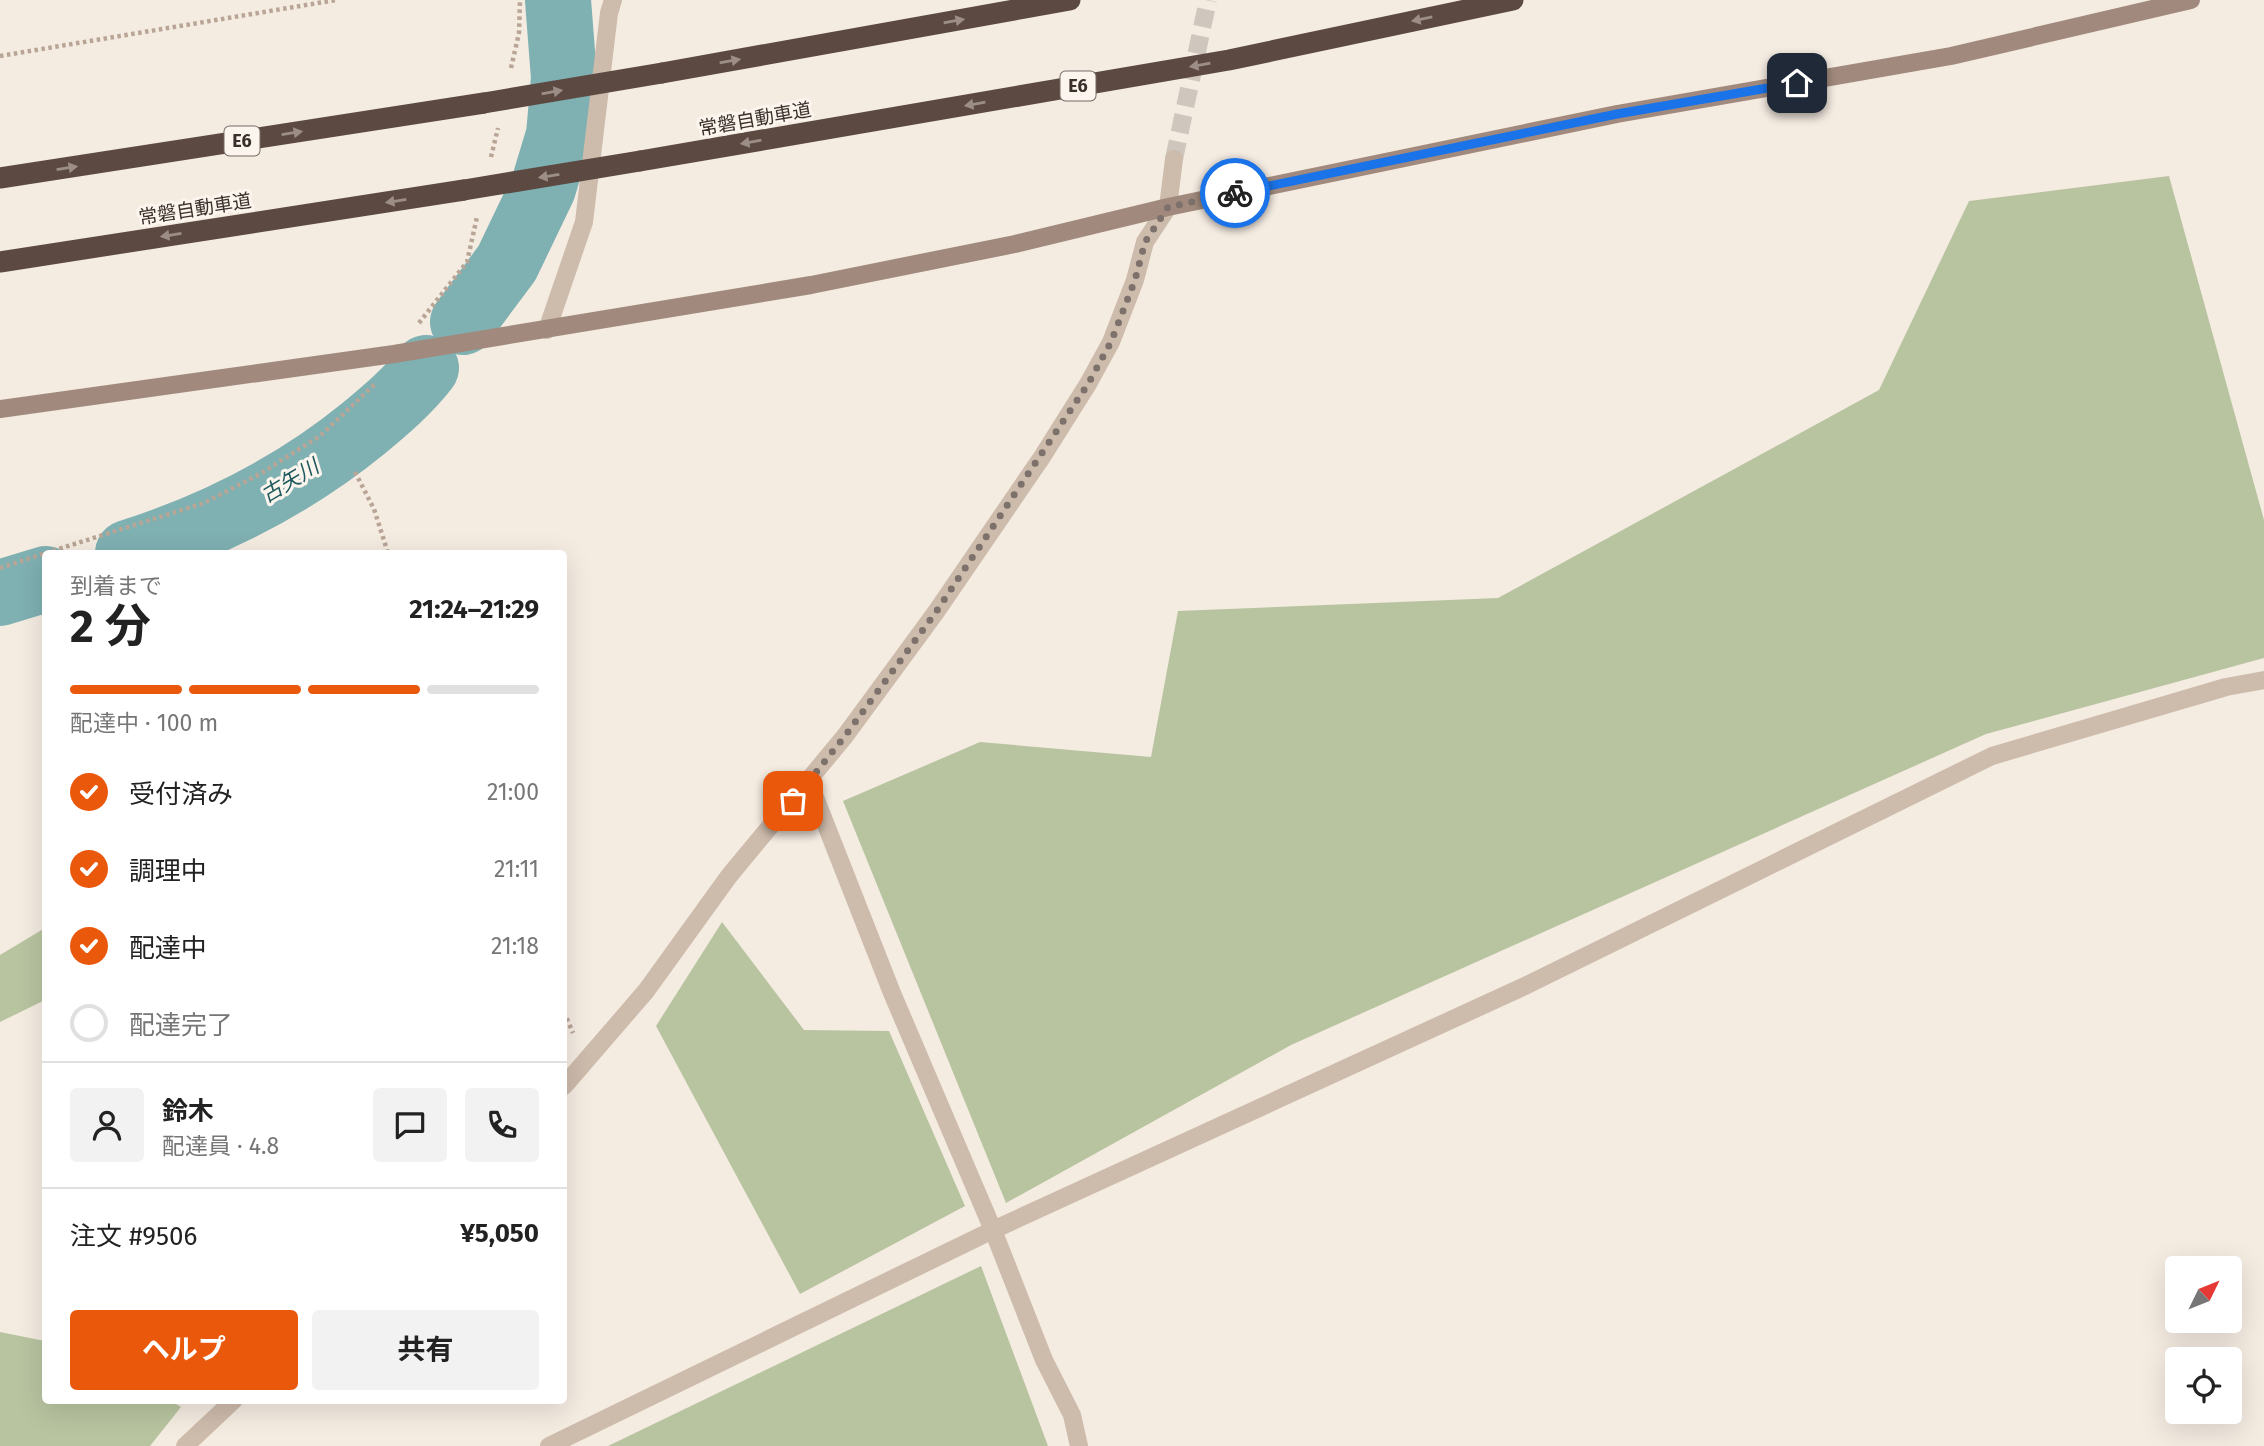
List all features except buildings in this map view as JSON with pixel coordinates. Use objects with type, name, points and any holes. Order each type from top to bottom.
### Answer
[{"type":"highway","name":"E6","points":[[0,178],[484,103],[1070,0]]},
{"type":"highway","name":"常磐自動車道","points":[[0,262],[640,162],[1229,60],[1513,0]]},
{"type":"street","points":[[547,330],[584,222],[609,13],[613,0]]},
{"type":"street","points":[[0,408],[394,354],[811,285],[1015,244],[1168,207],[1617,114],[1951,56],[2191,0]]},
{"type":"street","points":[[567,1083],[646,991],[729,876],[808,782],[936,612],[1088,384],[1111,342],[1135,280],[1145,242],[1168,207],[1174,159]]},
{"type":"street","points":[[549,1446],[993,1230],[1525,986],[1992,756],[2226,687],[2264,680]]},
{"type":"street","points":[[808,782],[1044,1360],[1072,1415],[1079,1446]]},
{"type":"street","points":[[194,1443],[230,1404]]},
{"type":"path","points":[[0,56],[336,0]]},
{"type":"path","points":[[55,550],[204,503],[260,474],[320,436],[372,388],[394,354]]},
{"type":"path","points":[[355,472],[374,509],[387,550]]},
{"type":"path","points":[[0,568],[42,554]]},
{"type":"green space","points":[[2169,176],[2264,520],[2264,658],[1986,734],[1291,1045],[1006,1203],[843,801],[980,742],[1151,757],[1178,611],[1498,598],[1879,390],[1969,201]]},
{"type":"green space","points":[[722,922],[804,1030],[889,1031],[965,1206],[800,1294],[656,1026]]},
{"type":"green space","points":[[42,930],[42,1001],[0,1022],[0,955]]},
{"type":"green space","points":[[981,1266],[1048,1446],[608,1446]]},
{"type":"green space","points":[[0,1332],[42,1340],[42,1404],[176,1404],[181,1407],[150,1446],[0,1446]]},
{"type":"waterway","name":"古矢川","points":[[463,322],[507,263],[543,188],[559,135],[564,78],[558,0]]},
{"type":"waterway","name":"古矢川","points":[[137,550],[223,516],[310,468],[397,400],[426,368]]},
{"type":"waterway","name":"古矢川","points":[[0,593],[42,580]]},
{"type":"tunnel","points":[[1174,159],[1208,0]]},
{"type":"way so far","points":[[793,801],[845,736],[936,612],[1042,457],[1111,342],[1135,280],[1145,242],[1168,207],[1235,193]]},
{"type":"route","points":[[1235,193],[1617,114],[1797,83]]}]
